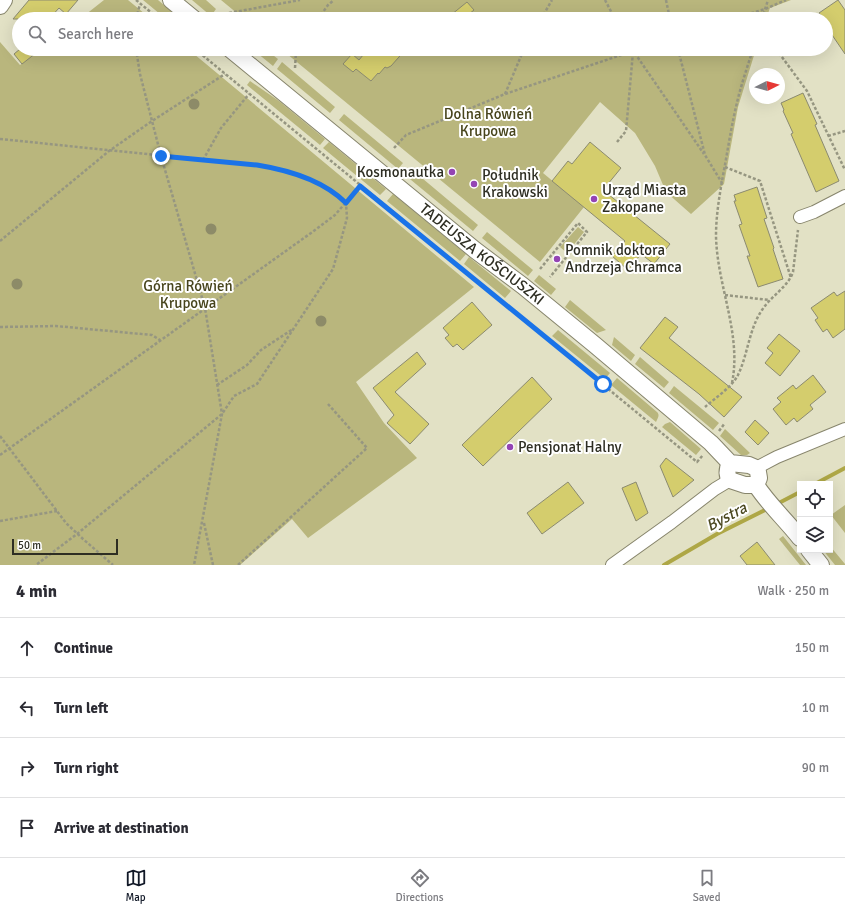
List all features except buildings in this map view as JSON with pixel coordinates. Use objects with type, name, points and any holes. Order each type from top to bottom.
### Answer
[{"type":"street","points":[[0,6],[4,0]]},
{"type":"street","points":[[171,0],[186,12]]},
{"type":"street","name":"TADEUSZA KOŚCIUSZKI","points":[[239,56],[475,250],[523,286],[595,345],[711,442],[730,463]]},
{"type":"street","points":[[800,217],[814,212],[845,196]]},
{"type":"street","points":[[756,468],[777,457],[845,429]]},
{"type":"street","points":[[760,491],[758,472],[756,468],[752,466],[730,463],[727,471],[730,480],[760,491],[797,534]]},
{"type":"street","points":[[612,565],[715,489],[730,480]]},
{"type":"street","points":[[811,553],[821,565]]},
{"type":"path","points":[[136,0],[150,12]]},
{"type":"path","points":[[240,12],[300,0]]},
{"type":"path","points":[[323,12],[328,4],[334,0]]},
{"type":"path","points":[[545,12],[552,0]]},
{"type":"path","points":[[605,0],[611,12]]},
{"type":"path","points":[[666,0],[669,12]]},
{"type":"path","points":[[764,12],[768,0]]},
{"type":"path","points":[[755,12],[786,0]]},
{"type":"path","points":[[138,12],[140,4]]},
{"type":"path","points":[[137,56],[140,74],[161,156],[206,308],[222,414],[194,565]]},
{"type":"path","points":[[204,56],[697,462]]},
{"type":"path","points":[[295,68],[296,56]]},
{"type":"path","points":[[505,94],[521,56]]},
{"type":"path","points":[[394,148],[406,135],[505,94],[616,56]]},
{"type":"path","points":[[617,142],[626,131],[632,56]]},
{"type":"path","points":[[637,56],[705,155],[722,184]]},
{"type":"path","points":[[680,56],[705,155]]},
{"type":"path","points":[[732,383],[735,352],[719,266],[716,236],[717,208],[736,107],[751,56]]},
{"type":"path","points":[[781,56],[807,92],[845,170]]},
{"type":"path","points":[[0,241],[109,151],[152,121],[226,74]]},
{"type":"path","points":[[203,160],[221,128],[249,94]]},
{"type":"path","points":[[828,136],[845,131]]},
{"type":"path","points":[[0,139],[257,165],[281,170],[320,186],[338,196],[346,203],[347,218],[333,269],[258,384],[234,396],[222,414],[77,534],[36,565]]},
{"type":"path","points":[[725,167],[760,181],[791,278]]},
{"type":"path","points":[[0,455],[311,233],[335,215],[360,186]]},
{"type":"path","points":[[705,407],[738,376],[755,324],[762,310],[791,278],[800,217]]},
{"type":"path","points":[[540,269],[578,223],[588,232],[550,277]]},
{"type":"path","points":[[725,295],[770,300]]},
{"type":"path","points":[[0,327],[56,326],[152,335],[160,340]]},
{"type":"path","points":[[217,385],[248,365],[261,350],[295,328]]},
{"type":"path","points":[[238,565],[367,448],[328,404]]},
{"type":"path","points":[[0,436],[57,511],[77,534],[113,565]]},
{"type":"path","points":[[0,522],[57,511]]},
{"type":"path","points":[[203,520],[213,565]]},
{"type":"green space","points":[[104,0],[128,0],[143,12],[89,12]]},
{"type":"green space","points":[[143,0],[158,0],[172,12],[158,12]]},
{"type":"green space","points":[[192,0],[206,0],[216,9],[214,12],[206,12]]},
{"type":"green space","points":[[221,0],[791,0],[770,8],[769,12],[236,12]]},
{"type":"green space","name":"Górna Rówień Krupowa","points":[[0,42],[20,65],[32,56],[196,56],[474,287],[356,382],[384,423],[417,458],[308,538],[292,519],[240,565],[0,565]]},
{"type":"green space","points":[[261,56],[274,56],[278,59],[273,66]]},
{"type":"green space","name":"Dolna Rówień Krupowa","points":[[290,56],[754,56],[738,107],[724,184],[691,214],[666,192],[655,166],[635,133],[600,102],[543,173],[584,207],[540,262]]},
{"type":"green space","points":[[282,62],[335,107],[330,113],[277,69]]},
{"type":"green space","points":[[250,81],[279,101],[325,139],[320,145],[247,85]]},
{"type":"green space","points":[[344,114],[403,163],[398,169],[339,120]]},
{"type":"green space","points":[[329,142],[386,189],[380,195],[323,148]]},
{"type":"green space","points":[[410,168],[478,225],[473,231],[405,175]]},
{"type":"green space","points":[[393,194],[466,254],[460,261],[387,201]]},
{"type":"green space","points":[[578,227],[584,232],[567,253],[560,247]]},
{"type":"green space","points":[[487,232],[533,270],[528,276],[482,238]]},
{"type":"green space","points":[[469,257],[511,291],[505,298],[464,264]]},
{"type":"green space","points":[[539,275],[556,289],[551,295],[534,281]]},
{"type":"green space","points":[[570,300],[606,330],[597,333],[565,307]]},
{"type":"green space","points":[[558,330],[610,373],[605,379],[552,336]]},
{"type":"green space","points":[[614,337],[635,355],[631,361],[612,345]]},
{"type":"green space","points":[[640,357],[669,382],[664,388],[635,364]]},
{"type":"green space","points":[[617,378],[658,413],[659,415],[656,422],[611,385]]},
{"type":"green space","points":[[674,386],[719,423],[713,430],[669,393]]},
{"type":"green space","points":[[670,422],[701,449],[696,455],[662,427]]},
{"type":"green space","points":[[725,429],[750,453],[747,455],[741,455],[720,436]]},
{"type":"green space","points":[[845,505],[845,533],[833,518],[833,514]]},
{"type":"green space","points":[[783,536],[806,565],[800,565],[779,539]]},
{"type":"green space","points":[[833,550],[845,564],[835,565],[825,553],[833,553]]},
{"type":"waterway","name":"Bystra","points":[[821,481],[845,468]]},
{"type":"waterway","name":"Bystra","points":[[775,505],[797,494]]},
{"type":"waterway","name":"Bystra","points":[[664,565],[717,534],[769,508]]},
{"type":"place","name":"Kosmonautka","points":[[452,172]]},
{"type":"place","name":"Południk Krakowski","points":[[474,184]]},
{"type":"place","name":"Urząd Miasta Zakopane","points":[[594,199]]},
{"type":"place","name":"Pomnik doktora Andrzeja Chramca","points":[[557,259]]},
{"type":"place","name":"Pensjonat Halny","points":[[510,447]]},
{"type":"route","points":[[161,156],[257,165],[281,170],[330,190],[346,203],[360,186],[603,384]]}]
